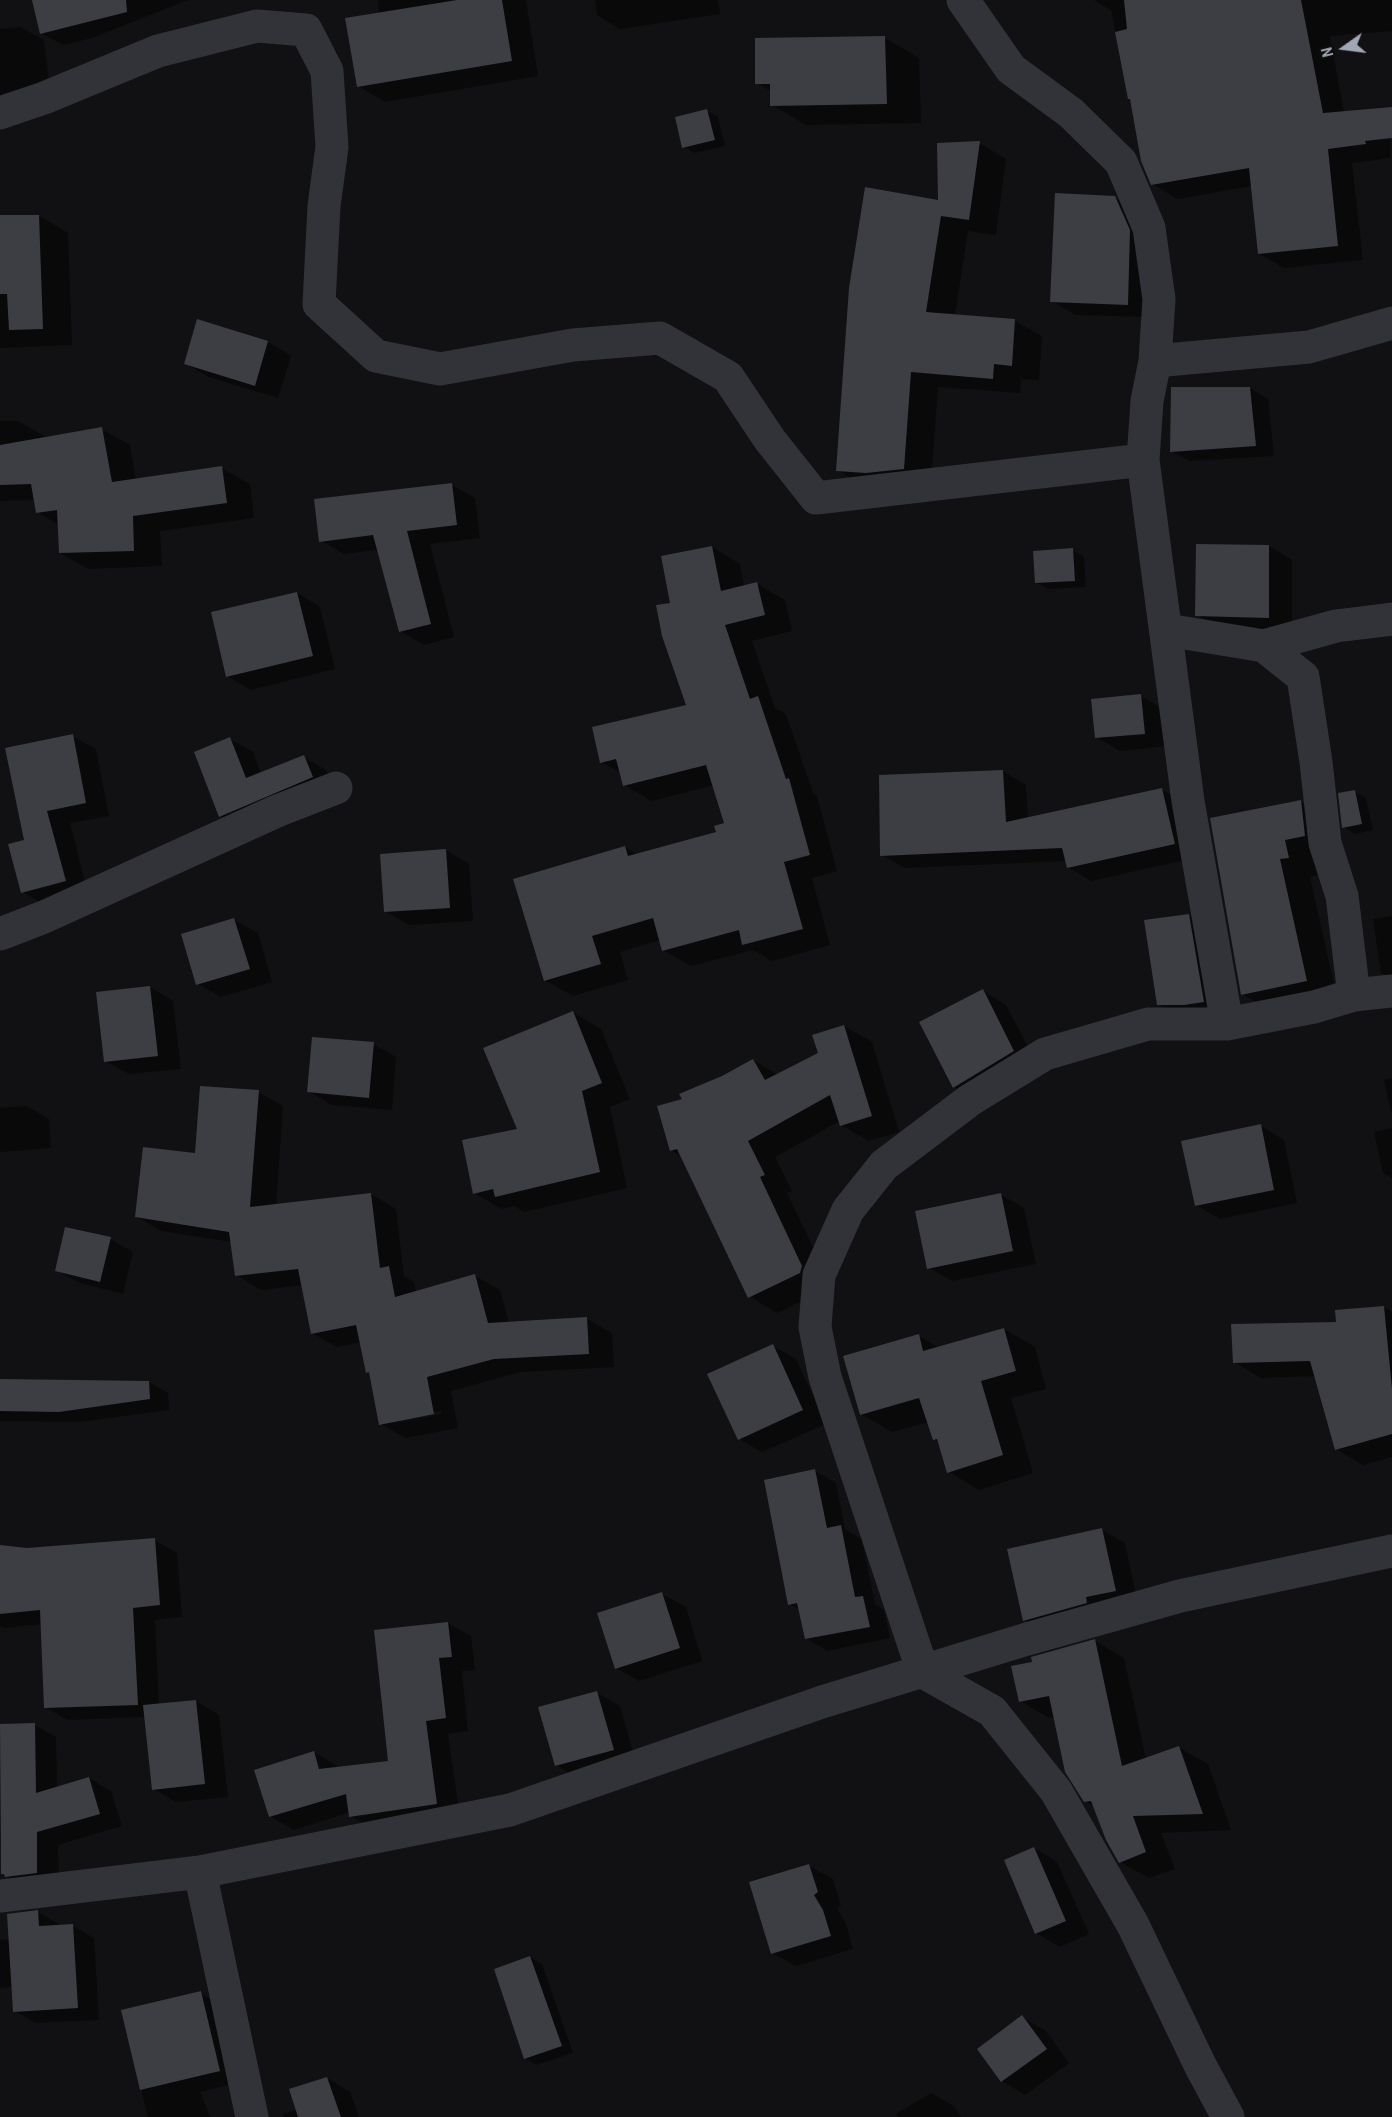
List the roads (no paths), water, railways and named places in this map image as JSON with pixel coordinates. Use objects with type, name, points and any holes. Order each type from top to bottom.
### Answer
[{"type":"street","points":[[963,0],[1011,69],[1071,113],[1121,162],[1149,228],[1159,299],[1155,361],[1147,401],[1143,460],[1188,801],[1227,1024]]},
{"type":"street","points":[[0,113],[44,98],[158,51],[257,26],[306,30],[327,71],[332,147],[324,206],[319,304],[376,356],[440,369],[573,345],[660,338],[728,377],[770,440],[816,498],[1143,460]]},
{"type":"street","points":[[1155,361],[1309,347],[1392,323]]},
{"type":"street","points":[[1167,630],[1264,646],[1336,626],[1392,619]]},
{"type":"street","points":[[1264,646],[1303,678],[1325,843],[1342,896],[1354,995]]},
{"type":"street","points":[[0,934],[44,917],[277,811],[336,788]]},
{"type":"street","points":[[1228,2117],[1133,1925],[1056,1791],[992,1711],[923,1672],[825,1377],[815,1327],[819,1275],[848,1209],[884,1165],[970,1100],[1045,1054],[1148,1024],[1227,1024],[1314,1007],[1354,995],[1392,991]]},
{"type":"street","points":[[0,1896],[200,1872],[510,1810],[822,1702],[1180,1596],[1392,1551]]},
{"type":"street","points":[[200,1872],[252,2117]]}]
